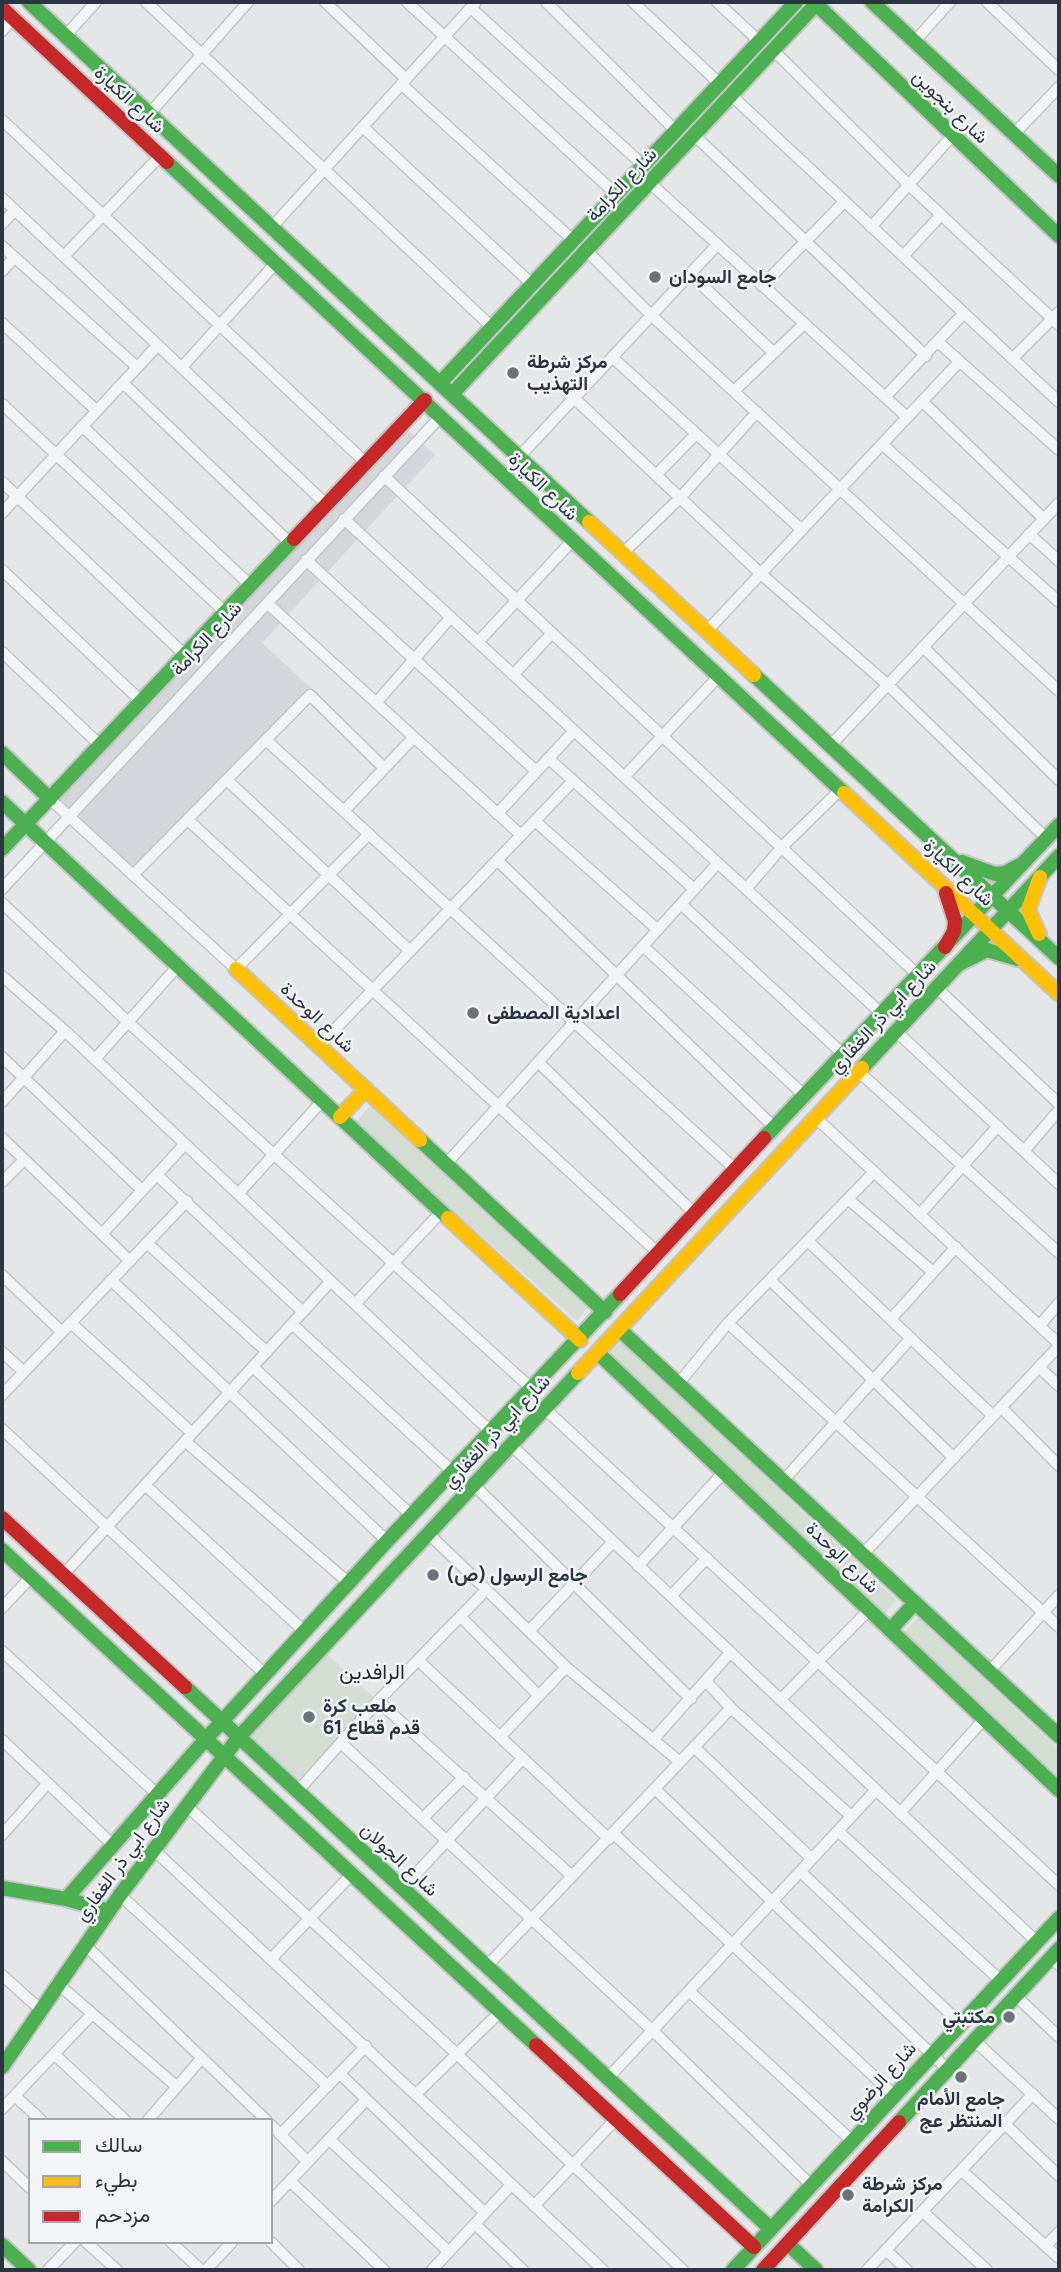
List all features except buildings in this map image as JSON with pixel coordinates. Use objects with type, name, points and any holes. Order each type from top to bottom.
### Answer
[{"type":"street","name":"شارع الكيارة","points":[[29,2],[1059,958]]},
{"type":"street","points":[[66,35],[96,2]]},
{"type":"street","points":[[146,2],[494,328]]},
{"type":"street","points":[[230,2],[239,10]]},
{"type":"street","points":[[150,113],[247,2]]},
{"type":"street","points":[[325,2],[404,82],[575,241]]},
{"type":"street","points":[[407,2],[617,195]]},
{"type":"street","points":[[546,2],[676,131]]},
{"type":"street","points":[[633,2],[720,84]]},
{"type":"street","points":[[717,2],[759,41]]},
{"type":"street","name":"شارع الكرامة","points":[[440,383],[796,2]]},
{"type":"street","name":"شارع بنجوين","points":[[872,2],[1059,176]]},
{"type":"street","points":[[914,42],[950,2]]},
{"type":"street","points":[[987,2],[1059,70]]},
{"type":"street","name":"شارع الكرامة","points":[[453,393],[817,3]]},
{"type":"street","name":"شارع بنجوين","points":[[817,3],[952,136],[1059,236]]},
{"type":"street","points":[[272,228],[473,5],[644,166]]},
{"type":"street","name":"شارع الكيارة","points":[[2,8],[1059,994]]},
{"type":"street","points":[[2,31],[13,18]]},
{"type":"street","points":[[773,50],[908,184],[1057,319],[1013,358]]},
{"type":"street","points":[[1014,134],[1059,88]]},
{"type":"street","points":[[731,95],[1059,401]]},
{"type":"street","points":[[2,120],[366,463]]},
{"type":"street","points":[[363,127],[533,285]]},
{"type":"street","points":[[694,135],[926,356]]},
{"type":"street","points":[[871,227],[952,136]]},
{"type":"street","points":[[175,169],[191,152]]},
{"type":"street","points":[[64,256],[160,155]]},
{"type":"street","points":[[628,183],[645,188],[716,245],[907,417]]},
{"type":"street","points":[[2,198],[327,505]]},
{"type":"street","points":[[762,286],[844,202]]},
{"type":"street","points":[[2,224],[15,210]]},
{"type":"street","points":[[903,256],[942,215]]},
{"type":"street","points":[[519,457],[716,245]]},
{"type":"street","points":[[2,246],[137,367]]},
{"type":"street","points":[[587,251],[651,315],[1059,691]]},
{"type":"street","points":[[2,271],[14,258]]},
{"type":"street","points":[[182,367],[276,263]]},
{"type":"street","points":[[690,274],[774,353]]},
{"type":"street","points":[[884,397],[926,356],[964,313]]},
{"type":"street","points":[[2,323],[97,411]]},
{"type":"street","points":[[734,391],[804,324]]},
{"type":"street","points":[[938,342],[1059,450]]},
{"type":"street","points":[[2,513],[158,345]]},
{"type":"street","points":[[612,357],[802,530]]},
{"type":"street","points":[[707,631],[959,362]]},
{"type":"street","points":[[124,384],[291,544]]},
{"type":"street","points":[[574,398],[761,574],[888,685],[1046,838]]},
{"type":"street","name":"شارع الكرامة","points":[[2,849],[425,400]]},
{"type":"street","points":[[922,401],[1044,519]]},
{"type":"street","points":[[2,404],[225,612]]},
{"type":"street","points":[[623,553],[680,498],[757,412]]},
{"type":"street","name":"شارع الكرامة","points":[[2,889],[441,416]]},
{"type":"street","points":[[82,426],[250,586]]},
{"type":"street","points":[[656,475],[696,434]]},
{"type":"street","points":[[882,444],[1059,603]]},
{"type":"street","points":[[384,476],[919,976]]},
{"type":"street","points":[[2,482],[185,655]]},
{"type":"street","points":[[831,745],[1059,503]]},
{"type":"street","points":[[344,519],[882,1014]]},
{"type":"street","points":[[1030,534],[1059,561]]},
{"type":"street","points":[[478,642],[572,541]]},
{"type":"street","points":[[306,560],[536,771]]},
{"type":"street","points":[[2,570],[141,701]]},
{"type":"street","points":[[267,603],[521,835]]},
{"type":"street","points":[[376,703],[451,617]]},
{"type":"street","points":[[513,675],[552,633]]},
{"type":"street","points":[[923,647],[1059,780]]},
{"type":"street","points":[[2,652],[100,745]]},
{"type":"street","points":[[731,688],[749,669]]},
{"type":"street","points":[[624,777],[718,677]]},
{"type":"street","points":[[134,874],[310,695],[384,768]]},
{"type":"street","points":[[497,814],[574,731]]},
{"type":"street","points":[[344,811],[413,738]]},
{"type":"street","points":[[266,740],[736,1170]]},
{"type":"street","name":"شارع الوحدة","points":[[2,753],[605,1312]]},
{"type":"street","points":[[548,758],[694,890]]},
{"type":"street","points":[[227,779],[410,951]]},
{"type":"street","points":[[319,1046],[573,781]]},
{"type":"street","points":[[746,889],[782,847],[840,790]]},
{"type":"street","points":[[2,802],[580,1340]]},
{"type":"street","points":[[187,820],[657,1252]]},
{"type":"street","points":[[535,821],[658,930]]},
{"type":"street","name":"شارع ابي ذر الغفاري","points":[[66,1899],[221,1722],[411,1515],[580,1340],[657,1252],[1059,825]]},
{"type":"street","points":[[236,969],[369,834]]},
{"type":"street","name":"شارع ابي ذر الغفاري","points":[[2,2067],[120,1895],[238,1738],[1059,856]]},
{"type":"street","points":[[952,858],[995,874],[1005,873],[1022,864]]},
{"type":"street","points":[[497,860],[775,1128]]},
{"type":"street","points":[[446,1164],[718,863]]},
{"type":"street","points":[[1040,877],[1029,901],[1028,910],[1043,943]]},
{"type":"street","points":[[939,882],[949,899],[955,921],[954,931],[945,947]]},
{"type":"street","points":[[2,903],[128,1022],[531,1388]]},
{"type":"street","points":[[681,904],[843,1054]]},
{"type":"street","points":[[643,946],[805,1096]]},
{"type":"street","points":[[958,964],[987,950],[1025,962]]},
{"type":"street","points":[[95,1059],[178,966]]},
{"type":"street","points":[[2,976],[65,1031],[491,1432]]},
{"type":"street","points":[[937,988],[1059,1104]]},
{"type":"street","points":[[2,1102],[65,1031]]},
{"type":"street","points":[[896,1031],[1058,1181]]},
{"type":"street","points":[[2,1057],[142,1190]]},
{"type":"street","points":[[538,1062],[694,1213]]},
{"type":"street","points":[[858,1071],[1059,1253]]},
{"type":"street","points":[[824,1075],[841,1090]]},
{"type":"street","points":[[340,1117],[366,1089]]},
{"type":"street","points":[[238,1194],[323,1100]]},
{"type":"street","points":[[1024,1151],[1059,1110]]},
{"type":"street","points":[[815,1117],[1059,1345],[863,1554]]},
{"type":"street","points":[[920,1214],[998,1126]]},
{"type":"street","points":[[2,1138],[130,1261]]},
{"type":"street","points":[[102,1234],[185,1144]]},
{"type":"street","points":[[2,1182],[24,1160]]},
{"type":"street","points":[[678,1384],[729,1323],[874,1172]]},
{"type":"street","points":[[157,1175],[303,1312]]},
{"type":"street","points":[[848,1199],[933,1272]]},
{"type":"street","points":[[2,1395],[187,1201]]},
{"type":"street","points":[[355,1304],[442,1211]]},
{"type":"street","points":[[808,1241],[911,1338],[1059,1466]]},
{"type":"street","points":[[147,1243],[267,1352]]},
{"type":"street","points":[[891,1319],[956,1247]]},
{"type":"street","points":[[2,1275],[62,1332]]},
{"type":"street","points":[[111,1280],[228,1394],[387,1541]]},
{"type":"street","points":[[769,1280],[954,1458]]},
{"type":"street","points":[[63,1575],[331,1281]]},
{"type":"street","points":[[1040,1325],[1059,1303]]},
{"type":"street","points":[[71,1323],[189,1437],[350,1584]]},
{"type":"street","points":[[729,1323],[1059,1626]]},
{"type":"street","points":[[292,1324],[453,1472]]},
{"type":"street","name":"شارع الوحدة","points":[[619,1329],[1059,1736]]},
{"type":"street","points":[[783,1480],[911,1338]]},
{"type":"street","points":[[2,1352],[24,1372]]},
{"type":"street","name":"شارع الوحدة","points":[[598,1353],[1059,1790]]},
{"type":"street","points":[[253,1367],[411,1515]]},
{"type":"street","points":[[1039,1367],[1059,1386]]},
{"type":"street","points":[[544,1408],[817,1662],[938,1770],[1059,1885]]},
{"type":"street","points":[[2,1429],[266,1675]]},
{"type":"street","points":[[511,1446],[1037,1942]]},
{"type":"street","points":[[638,1566],[724,1472]]},
{"type":"street","points":[[145,1485],[306,1632]]},
{"type":"street","points":[[475,1486],[572,1585],[691,1699]]},
{"type":"street","points":[[438,1488],[457,1505]]},
{"type":"street","name":"شارع الجولان","points":[[2,1518],[771,2230]]},
{"type":"street","points":[[429,1534],[566,1667],[680,1762]]},
{"type":"street","points":[[529,1631],[613,1542]]},
{"type":"street","points":[[2,1550],[754,2248]]},
{"type":"street","points":[[671,1597],[707,1558]]},
{"type":"street","points":[[2,1608],[31,1577]]},
{"type":"street","points":[[297,1792],[378,1701],[486,1590]]},
{"type":"street","points":[[989,1672],[1059,1595]]},
{"type":"street","points":[[890,1630],[915,1603]]},
{"type":"street","points":[[780,1700],[869,1610]]},
{"type":"street","points":[[461,1617],[539,1696]]},
{"type":"street","points":[[2,1651],[158,1794]]},
{"type":"street","points":[[653,1740],[730,1653]]},
{"type":"street","points":[[419,1661],[523,1759],[734,1945],[895,2096]]},
{"type":"street","points":[[500,1737],[566,1667]]},
{"type":"street","points":[[706,1681],[851,1816]]},
{"type":"street","points":[[378,1701],[572,1876]]},
{"type":"street","points":[[486,1966],[732,1708]]},
{"type":"street","points":[[900,1813],[984,1719]]},
{"type":"street","points":[[2,1740],[113,1845]]},
{"type":"street","points":[[341,1743],[533,1918],[814,2187]]},
{"type":"street","points":[[694,1748],[811,1859]]},
{"type":"street","points":[[402,1889],[523,1759]]},
{"type":"street","points":[[423,1818],[464,1777]]},
{"type":"street","points":[[2,1835],[47,1784]]},
{"type":"street","points":[[655,1789],[774,1900],[947,2069]]},
{"type":"street","points":[[608,2078],[876,1790]]},
{"type":"street","points":[[187,1806],[457,2054],[683,2270]]},
{"type":"street","points":[[838,1831],[1001,1981]]},
{"type":"street","points":[[154,1850],[603,2270]]},
{"type":"street","points":[[800,1872],[961,2024]]},
{"type":"street","points":[[272,1958],[351,1875]]},
{"type":"street","points":[[2,1888],[66,1899],[109,1911]]},
{"type":"street","points":[[120,1895],[328,2087]]},
{"type":"street","name":"شارع الرضوي","points":[[733,2270],[814,2187],[932,2053],[1059,1919]]},
{"type":"street","points":[[85,1945],[264,2118]]},
{"type":"street","points":[[771,2267],[788,2244],[947,2069],[1016,1995],[1057,1957]]},
{"type":"street","points":[[2,1975],[41,2010]]},
{"type":"street","points":[[58,1984],[176,2087]]},
{"type":"street","points":[[690,1992],[852,2141]]},
{"type":"street","points":[[1016,1995],[1059,2037]]},
{"type":"street","points":[[416,2094],[500,2012]]},
{"type":"street","points":[[2,2109],[92,2014]]},
{"type":"street","points":[[974,2040],[1059,2119]]},
{"type":"street","points":[[281,2134],[366,2046]]},
{"type":"street","points":[[54,2054],[123,2118]]},
{"type":"street","points":[[150,2118],[201,2059]]},
{"type":"street","points":[[340,2074],[365,2101],[485,2213]]},
{"type":"street","points":[[867,2270],[1033,2094]]},
{"type":"street","points":[[15,2096],[39,2118]]},
{"type":"street","points":[[273,2199],[365,2101]]},
{"type":"street","points":[[534,2206],[616,2119]]},
{"type":"street","points":[[1005,2124],[1059,2176]]},
{"type":"street","points":[[273,2127],[308,2162]]},
{"type":"street","points":[[329,2139],[449,2252]]},
{"type":"street","points":[[2,2161],[28,2186]]},
{"type":"street","points":[[962,2171],[1059,2258]]},
{"type":"street","points":[[290,2181],[384,2270]]},
{"type":"street","points":[[437,2269],[449,2252],[511,2185]]},
{"type":"street","points":[[923,2212],[987,2270]]},
{"type":"street","points":[[475,2224],[523,2270]]},
{"type":"street","points":[[1046,2246],[1059,2232]]},
{"type":"street","points":[[48,2270],[73,2244]]},
{"type":"street","points":[[88,2244],[117,2270]]},
{"type":"street","points":[[174,2244],[203,2270],[230,2244]]},
{"type":"street","points":[[273,2244],[299,2270]]},
{"type":"street","points":[[788,2244],[816,2270]]},
{"type":"street","points":[[2,2245],[29,2270]]},
{"type":"street","points":[[887,2251],[907,2270]]},
{"type":"shaded area","points":[[404,427],[435,455],[262,643],[312,689],[135,869],[59,799]]},
{"type":"shaded area","points":[[370,1106],[587,1308],[577,1321],[355,1123]]},
{"type":"shaded area","points":[[621,1342],[896,1600],[885,1613],[607,1355]]},
{"type":"shaded area","points":[[918,1618],[1059,1750],[1059,1777],[904,1633]]},
{"type":"shaded area","name":"ملعب كرة قدم قطاع 61","points":[[319,1647],[378,1701],[300,1786],[242,1733]]},
{"type":"traffic: fast","points":[[29,2],[589,522]]},
{"type":"traffic: fast","points":[[440,383],[796,2]]},
{"type":"traffic: fast","points":[[453,393],[818,2]]},
{"type":"traffic: fast","points":[[872,2],[1059,176]]},
{"type":"traffic: fast","points":[[816,4],[1059,236]]},
{"type":"traffic: fast","points":[[167,162],[844,793]]},
{"type":"traffic: fast","points":[[2,849],[294,539]]},
{"type":"traffic: fast","points":[[754,675],[1059,958]]},
{"type":"traffic: fast","points":[[2,753],[50,799]]},
{"type":"traffic: fast","points":[[2,802],[448,1218]]},
{"type":"traffic: fast","points":[[764,1138],[1059,825]]},
{"type":"traffic: fast","points":[[862,1068],[1059,856]]},
{"type":"traffic: fast","points":[[962,862],[995,874],[1005,873],[1022,864]]},
{"type":"traffic: fast","points":[[959,964],[987,950],[1018,959]]},
{"type":"traffic: fast","points":[[420,1140],[605,1312]]},
{"type":"traffic: fast","points":[[66,1899],[205,1740],[387,1541],[620,1294]]},
{"type":"traffic: fast","points":[[619,1329],[1059,1736]]},
{"type":"traffic: fast","points":[[598,1353],[1059,1790]]},
{"type":"traffic: fast","points":[[2,2067],[120,1895],[238,1738],[578,1373]]},
{"type":"traffic: fast","points":[[2,1550],[536,2045]]},
{"type":"traffic: fast","points":[[890,1630],[915,1603]]},
{"type":"traffic: fast","points":[[185,1687],[771,2229]]},
{"type":"traffic: fast","points":[[2,1888],[66,1899],[109,1911]]},
{"type":"traffic: fast","points":[[733,2270],[1059,1918]]},
{"type":"traffic: fast","points":[[899,2122],[1059,1949]]},
{"type":"traffic: fast","points":[[788,2244],[816,2270]]},
{"type":"traffic: fast","points":[[2,2245],[29,2270]]},
{"type":"traffic: slow","points":[[589,522],[754,675]]},
{"type":"traffic: slow","points":[[844,793],[1059,994]]},
{"type":"traffic: slow","points":[[1039,934],[1028,910],[1040,877]]},
{"type":"traffic: slow","points":[[236,969],[420,1140]]},
{"type":"traffic: slow","points":[[578,1373],[862,1068]]},
{"type":"traffic: slow","points":[[340,1117],[366,1089]]},
{"type":"traffic: slow","points":[[448,1218],[580,1340]]},
{"type":"traffic: jam","points":[[2,8],[167,162]]},
{"type":"traffic: jam","points":[[294,539],[425,400]]},
{"type":"traffic: jam","points":[[945,947],[954,931],[955,921],[946,893]]},
{"type":"traffic: jam","points":[[620,1294],[764,1138]]},
{"type":"traffic: jam","points":[[2,1518],[185,1687]]},
{"type":"traffic: jam","points":[[536,2045],[754,2247]]},
{"type":"traffic: jam","points":[[763,2270],[899,2122]]},
{"type":"place","name":"جامع السودان","points":[[655,277]]},
{"type":"place","name":"مركز شرطة التهذيب","points":[[513,373]]},
{"type":"place","name":"اعدادية المصطفى","points":[[473,1013]]},
{"type":"place","name":"جامع الرسول (ص)","points":[[433,1575]]},
{"type":"place","name":"ملعب كرة قدم قطاع 61","points":[[309,1717]]},
{"type":"place","name":"مكتبتي","points":[[1009,2017]]},
{"type":"place","name":"جامع الأمام المنتظر عج","points":[[961,2077]]},
{"type":"place","name":"مركز شرطة الكرامة","points":[[848,2195]]},
{"type":"district","name":"الرافدين","points":[[372,1673]]}]
